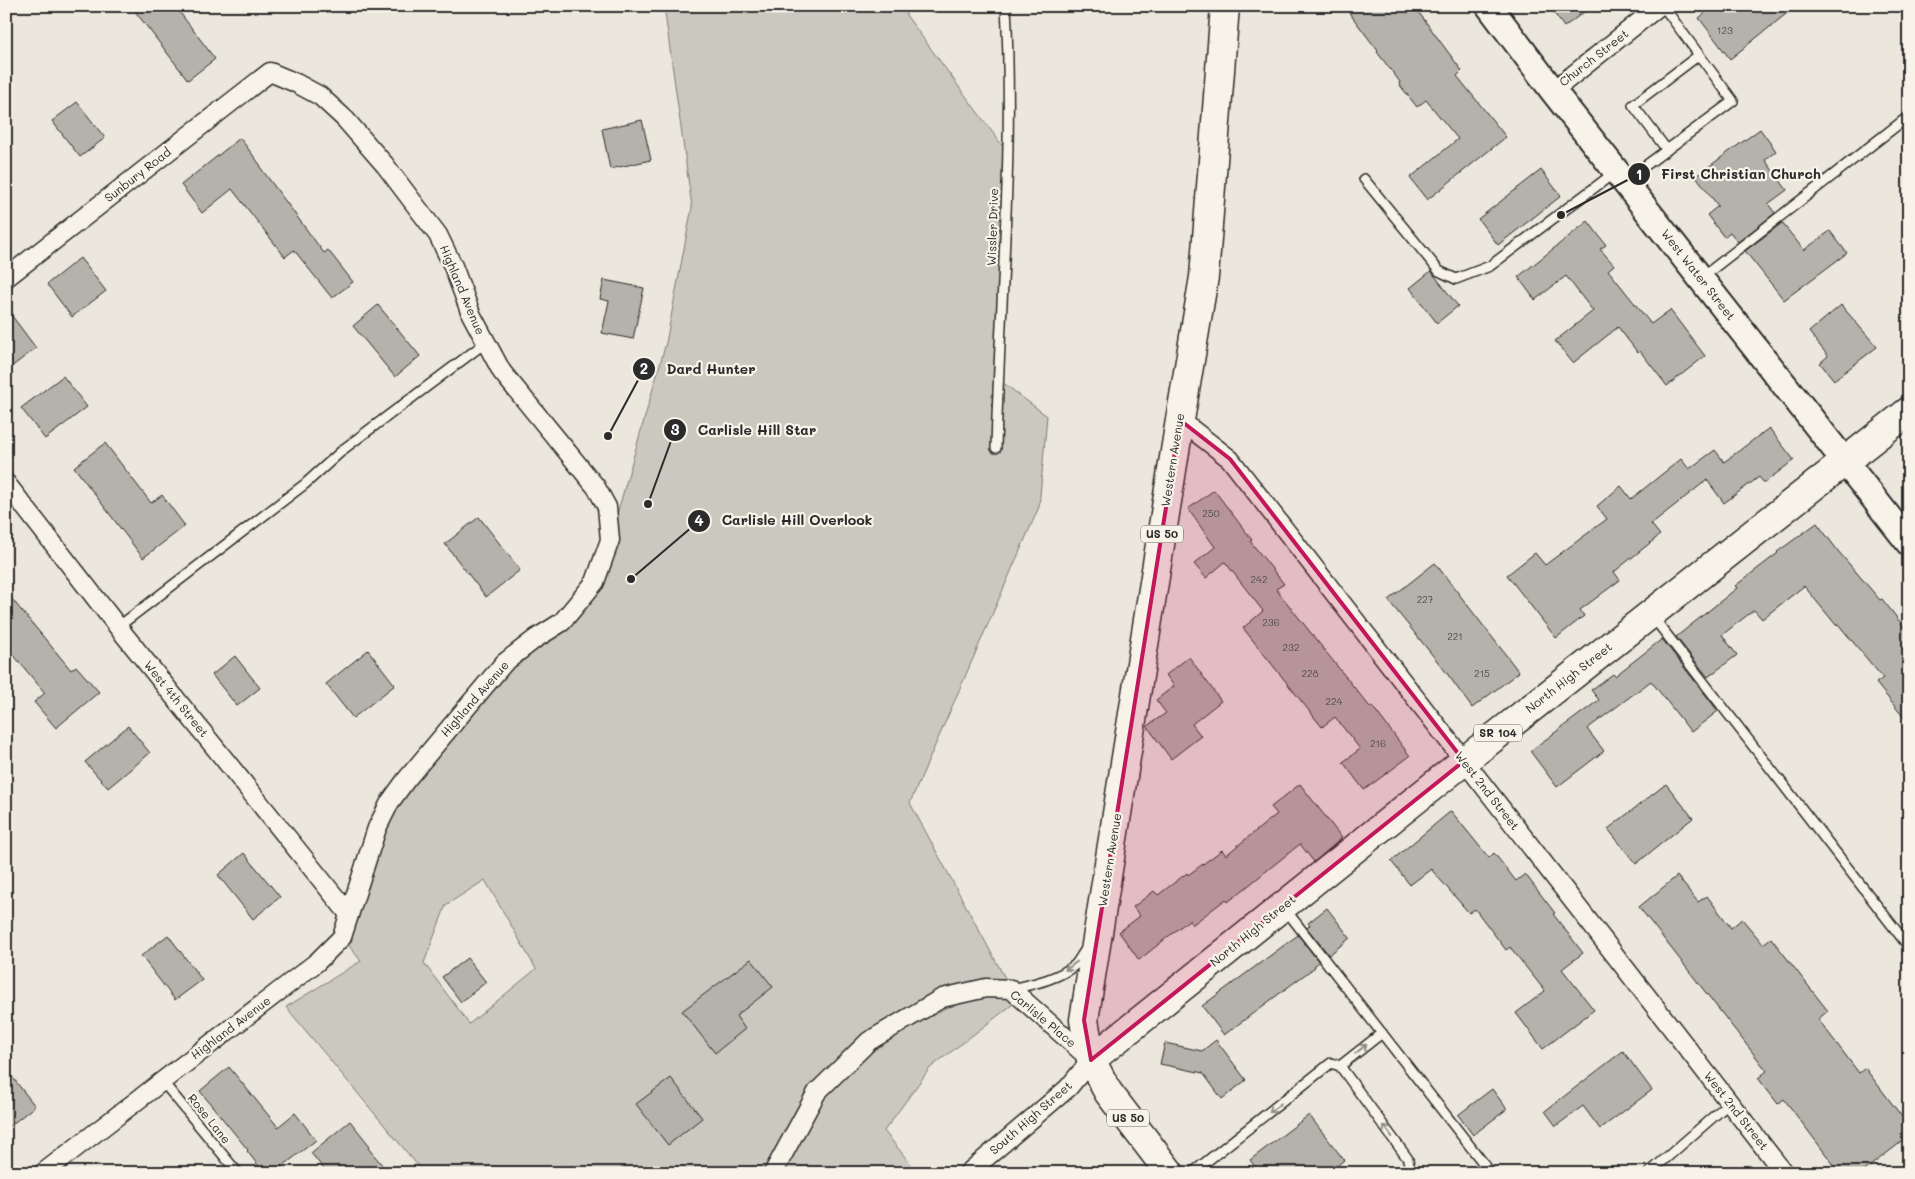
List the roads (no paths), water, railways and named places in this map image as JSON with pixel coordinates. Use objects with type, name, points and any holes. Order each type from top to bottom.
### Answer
[{"type":"main road","name":"Western Avenue","points":[[1091,1060],[1084,1020],[1204,277],[1224,6]]},
{"type":"main road","name":"North High Street","points":[[1091,1060],[1650,613],[1909,411]]},
{"type":"main road","name":"US 50","points":[[1091,1060],[1108,1092],[1170,1173]]},
{"type":"street","name":"West Water Street","points":[[1489,6],[1620,176],[1909,543]]},
{"type":"street","name":"Church Street","points":[[1553,90],[1659,6]]},
{"type":"street","name":"Sunbury Road","points":[[6,278],[270,72]]},
{"type":"street","name":"Highland Avenue","points":[[43,1173],[317,962],[342,937],[348,913],[377,828],[390,802],[406,780],[504,663],[535,639],[562,622],[579,603],[595,582],[610,540],[607,507],[596,487],[502,372],[471,314],[453,266],[438,235],[385,165],[345,119],[320,96],[296,82],[270,72]]},
{"type":"street","name":"West 2nd Street","points":[[1180,420],[1230,459],[1784,1173]]},
{"type":"street","name":"West 4th Street","points":[[6,483],[118,627],[348,913]]},
{"type":"street","name":"Carlisle Place","points":[[773,1173],[817,1092],[869,1041],[942,998],[986,988],[1012,989],[1091,1060]]},
{"type":"street","name":"South High Street","points":[[968,1173],[1068,1088],[1091,1060]]},
{"type":"lane","name":"Wissler Drive","points":[[996,448],[1006,232],[1008,43],[1006,6]]},
{"type":"lane","points":[[1364,179],[1439,271],[1456,279],[1490,266],[1620,176],[1667,150],[1733,101],[1663,6]]},
{"type":"lane","points":[[1667,150],[1633,105],[1699,55]]},
{"type":"lane","points":[[1701,278],[1909,116]]},
{"type":"lane","points":[[118,627],[305,484],[345,448],[485,343]]},
{"type":"lane","points":[[1650,613],[1909,946]]},
{"type":"lane","points":[[1283,907],[1491,1173]]},
{"type":"lane","points":[[1012,989],[1035,984],[1054,977],[1075,965],[1100,928]]},
{"type":"lane","points":[[1340,1066],[1382,1033]]},
{"type":"lane","points":[[1192,1173],[1331,1063],[1340,1066],[1408,1159],[1410,1173]]},
{"type":"lane","name":"Rose Lane","points":[[162,1081],[238,1173]]},
{"type":"lane","points":[[1649,1173],[1730,1103]]},
{"type":"place","name":"First Christian Church","points":[[1561,215]]},
{"type":"place","name":"Dard Hunter","points":[[608,436]]},
{"type":"place","name":"Carlisle Hill Star","points":[[648,504]]},
{"type":"place","name":"Carlisle Hill Overlook","points":[[631,579]]}]
